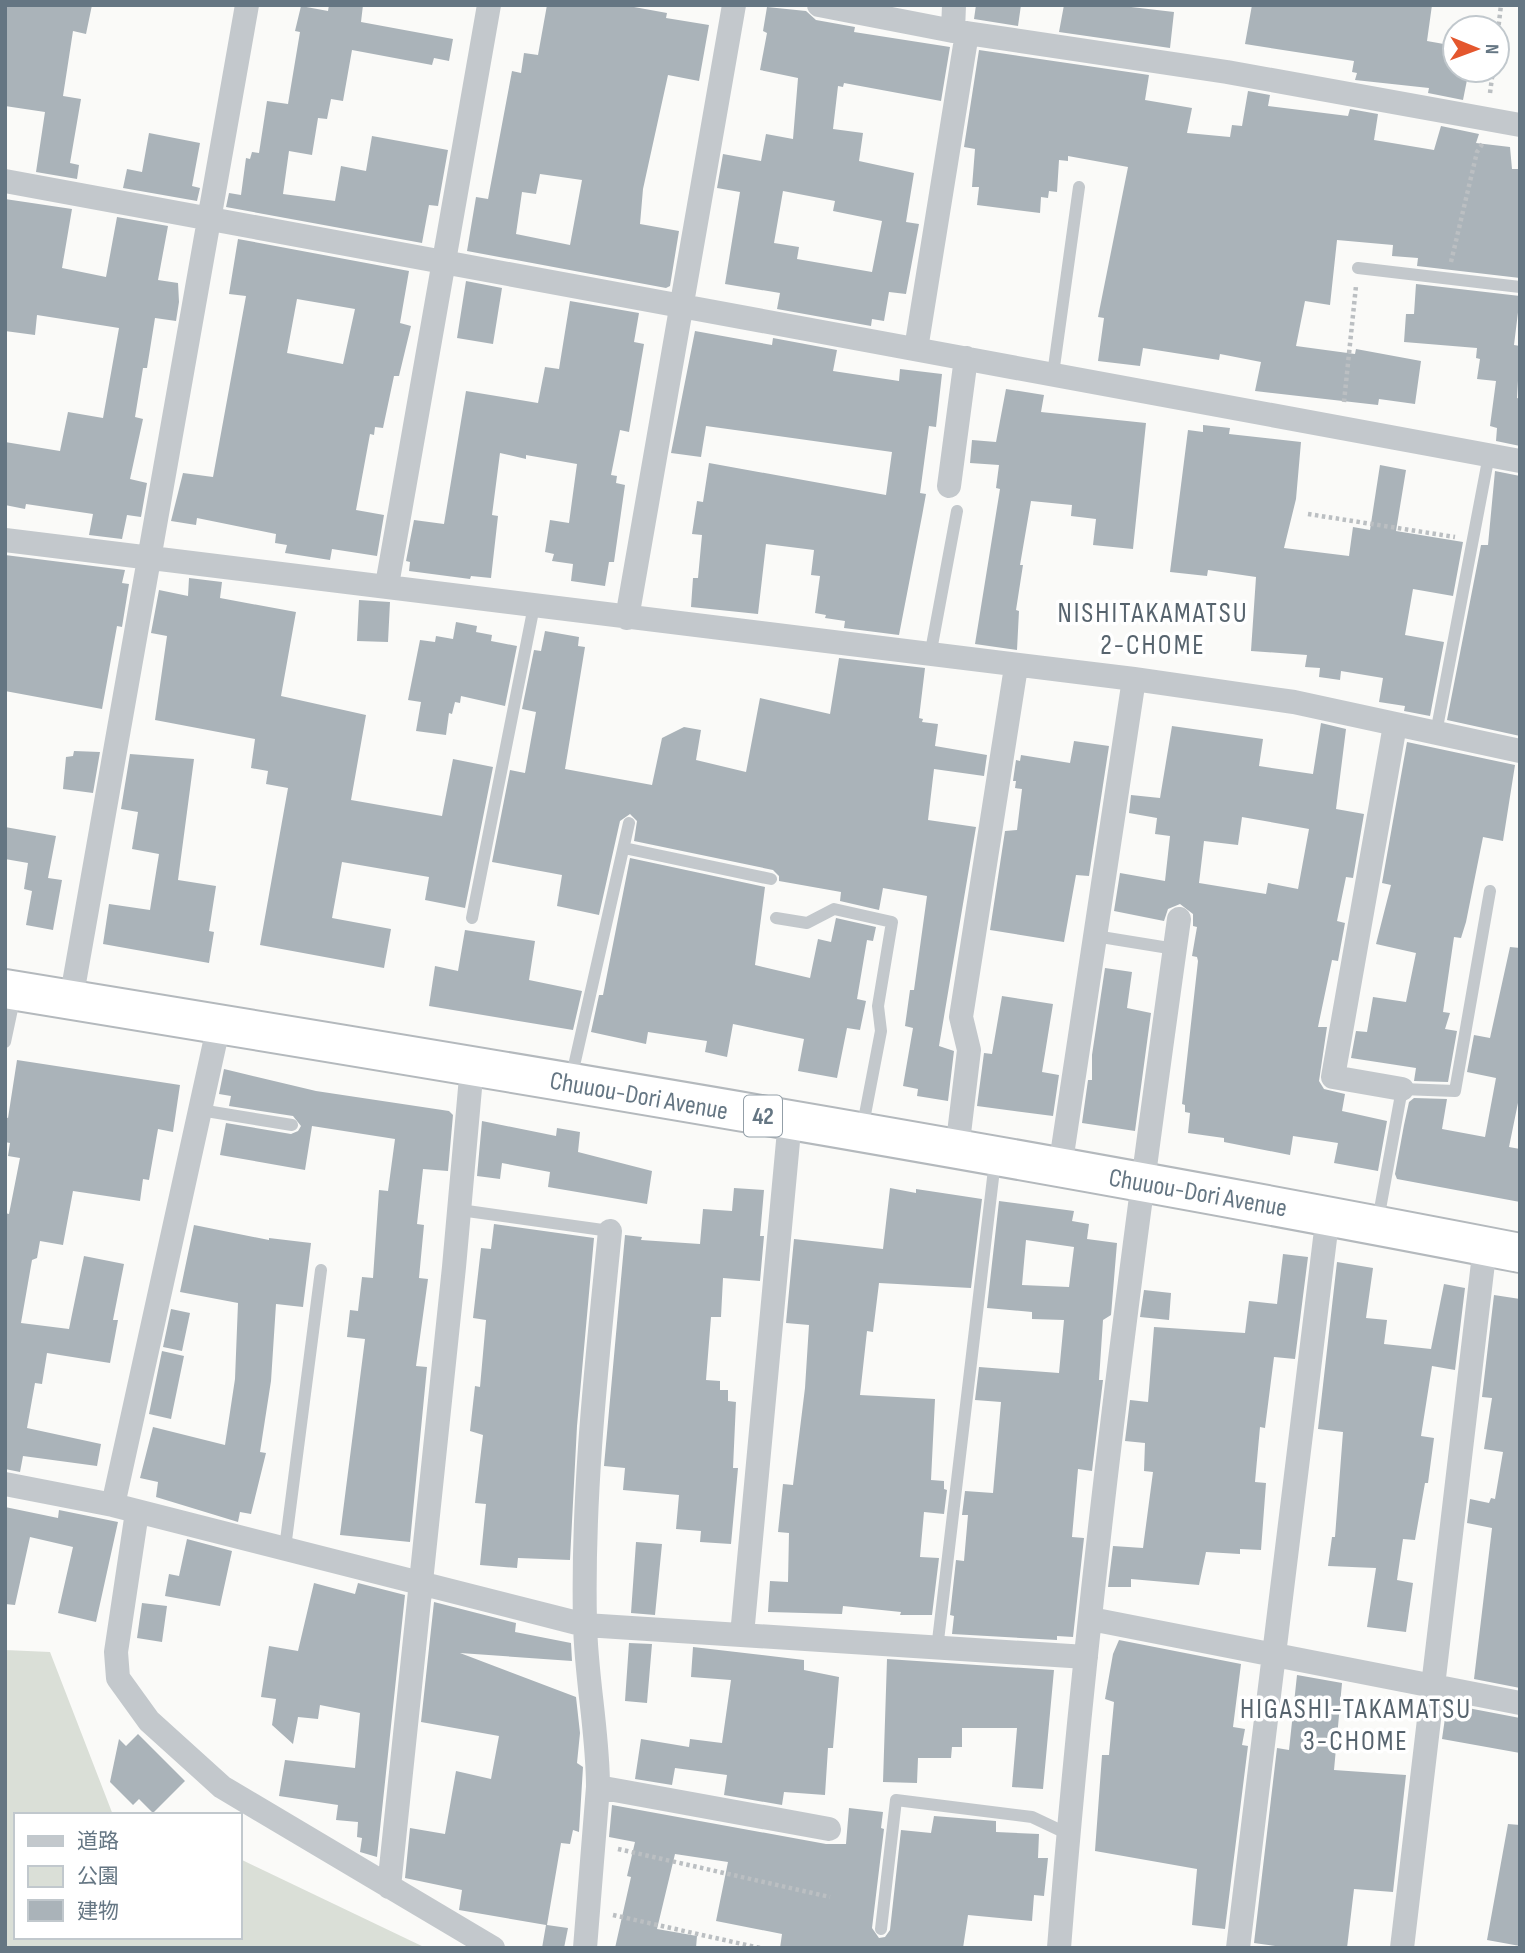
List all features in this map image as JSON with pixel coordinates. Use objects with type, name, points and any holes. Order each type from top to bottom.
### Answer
[{"type":"highway","name":"Chuuou-Dori Avenue","points":[[10,990],[790,1120],[1328,1214],[1502,1250]]},
{"type":"street","points":[[71,1000],[247,5]]},
{"type":"street","points":[[387,585],[489,5]]},
{"type":"street","points":[[627,618],[734,5]]},
{"type":"street","points":[[819,5],[960,32],[1227,72],[1520,125]]},
{"type":"street","points":[[916,349],[960,32],[954,5]]},
{"type":"street","points":[[5,181],[1520,461]]},
{"type":"street","points":[[950,486],[966,358]]},
{"type":"street","points":[[5,540],[387,585],[1294,702],[1520,751]]},
{"type":"street","points":[[957,1150],[969,1050],[961,1017],[1016,667]]},
{"type":"street","points":[[1060,1168],[1134,680]]},
{"type":"street","points":[[1395,725],[1333,1077],[1402,1089]]},
{"type":"street","points":[[1059,1948],[1086,1657],[1141,1183],[1179,919]]},
{"type":"street","points":[[113,1505],[219,1024]]},
{"type":"street","points":[[389,1887],[460,1210],[472,1066]]},
{"type":"street","points":[[742,1635],[790,1120]]},
{"type":"street","points":[[1238,1948],[1328,1214]]},
{"type":"street","points":[[585,1948],[598,1787],[598,1740],[585,1625],[591,1428],[610,1231]]},
{"type":"street","points":[[1402,1948],[1432,1686],[1502,1250]]},
{"type":"street","points":[[5,1484],[113,1505],[421,1581],[585,1625],[1086,1657]]},
{"type":"street","points":[[136,1512],[116,1652],[118,1678],[149,1721],[222,1787],[493,1948]]},
{"type":"street","points":[[1091,1619],[1520,1703]]},
{"type":"street","points":[[598,1787],[829,1829]]},
{"type":"lane","points":[[1053,374],[1079,187]]},
{"type":"lane","points":[[1357,268],[1520,288]]},
{"type":"lane","points":[[1436,733],[1489,455]]},
{"type":"lane","points":[[930,656],[957,511]]},
{"type":"lane","points":[[472,918],[534,606]]},
{"type":"lane","points":[[570,1083],[629,823]]},
{"type":"lane","points":[[624,848],[771,879]]},
{"type":"lane","points":[[1377,1224],[1402,1089],[1455,1091],[1490,891]]},
{"type":"lane","points":[[776,918],[807,923],[834,909],[892,922],[878,1006],[881,1031],[861,1133]]},
{"type":"lane","points":[[1095,936],[1175,949]]},
{"type":"lane","points":[[5,1042],[10,990]]},
{"type":"lane","points":[[200,1110],[292,1125]]},
{"type":"lane","points":[[937,1649],[995,1157]]},
{"type":"lane","points":[[460,1210],[610,1231]]},
{"type":"lane","points":[[285,1548],[321,1270]]},
{"type":"lane","points":[[881,1929],[896,1800],[1032,1818],[1068,1834]]},
{"type":"path","points":[[1447,279],[1487,119],[1491,84]]},
{"type":"path","points":[[1340,428],[1351,352],[1357,268]]},
{"type":"path","points":[[1308,514],[1473,540]]},
{"type":"path","points":[[594,1843],[830,1898]]},
{"type":"path","points":[[588,1909],[760,1948]]},
{"type":"green space","points":[[5,1650],[50,1652],[112,1813],[14,1813],[14,1939],[242,1939],[242,1860],[426,1948],[5,1948]]},
{"type":"building","points":[[5,5],[92,5],[86,34],[73,31],[63,96],[81,99],[70,163],[79,165],[77,179],[36,172],[45,112],[5,106]]},
{"type":"building","points":[[329,5],[363,5],[361,22],[453,39],[449,61],[434,58],[432,65],[352,50],[343,101],[331,99],[327,119],[318,118],[312,155],[289,151],[283,194],[335,201],[341,166],[366,171],[372,136],[448,150],[438,206],[429,205],[422,243],[226,207],[229,193],[241,195],[246,158],[250,159],[252,152],[259,153],[267,101],[288,104],[300,32],[295,31],[301,6],[328,11]]},
{"type":"building","points":[[547,5],[623,5],[667,13],[666,18],[709,25],[699,81],[668,75],[643,189],[640,224],[679,231],[670,286],[666,288],[467,251],[476,197],[488,199],[512,71],[521,73],[524,53],[538,55]],"holes":[[[540,174],[582,180],[570,245],[516,234],[522,192],[536,194]]]},
{"type":"building","points":[[976,5],[1021,5],[1018,26],[974,19]]},
{"type":"building","points":[[1064,5],[1114,5],[1174,12],[1170,48],[1059,32]]},
{"type":"building","points":[[1252,5],[1432,5],[1427,41],[1441,44],[1441,84],[1466,84],[1463,100],[1428,93],[1429,88],[1355,80],[1357,73],[1352,72],[1354,61],[1245,44]]},
{"type":"building","points":[[767,7],[806,11],[816,20],[855,27],[854,32],[950,47],[941,101],[844,83],[843,87],[838,86],[833,129],[863,133],[859,161],[914,173],[906,222],[919,224],[906,294],[889,292],[884,321],[872,319],[871,326],[777,309],[780,293],[725,284],[740,192],[717,188],[723,154],[761,161],[766,134],[793,139],[798,78],[760,70],[767,33],[763,31]],"holes":[[[783,191],[835,201],[833,211],[882,221],[872,272],[797,259],[799,247],[774,243]]]},
{"type":"building","points":[[979,50],[1149,75],[1145,100],[1192,108],[1187,133],[1230,137],[1232,125],[1242,126],[1248,91],[1270,95],[1268,106],[1348,116],[1350,109],[1378,114],[1374,140],[1434,150],[1441,126],[1479,134],[1476,143],[1510,147],[1512,169],[1520,169],[1520,278],[1417,266],[1418,258],[1392,256],[1393,245],[1337,240],[1330,305],[1305,301],[1296,346],[1355,354],[1356,349],[1421,361],[1415,404],[1379,399],[1378,405],[1255,391],[1261,362],[1220,354],[1219,360],[1143,348],[1140,366],[1098,361],[1104,318],[1098,317],[1128,167],[1068,156],[1068,161],[1059,160],[1057,192],[1049,191],[1048,198],[1041,197],[1040,213],[977,205],[979,187],[972,187],[975,149],[964,147]]},
{"type":"building","points":[[149,133],[200,143],[192,186],[200,188],[197,201],[123,188],[127,169],[142,172]]},
{"type":"building","points":[[5,199],[72,209],[62,268],[106,277],[117,217],[168,226],[158,280],[178,283],[179,302],[176,321],[155,318],[135,417],[143,419],[130,479],[147,483],[141,517],[127,515],[122,539],[89,535],[93,514],[26,504],[25,509],[5,505],[5,442],[60,451],[68,412],[103,418],[119,328],[37,315],[35,335],[5,331]]},
{"type":"building","points":[[238,239],[409,271],[400,323],[411,326],[399,376],[394,376],[383,428],[375,427],[374,435],[370,434],[356,510],[384,515],[377,556],[332,549],[330,560],[285,553],[287,545],[275,543],[276,534],[197,518],[196,525],[171,521],[183,473],[213,477],[246,296],[229,294]],"holes":[[[297,299],[355,309],[343,364],[287,353]]]},
{"type":"building","points":[[466,281],[502,288],[493,344],[457,338]]},
{"type":"building","points":[[1416,284],[1520,296],[1514,345],[1520,346],[1517,398],[1520,399],[1520,446],[1496,441],[1497,428],[1490,426],[1496,381],[1477,379],[1480,359],[1476,358],[1477,348],[1404,342],[1406,314],[1414,314]]},
{"type":"building","points":[[570,301],[639,313],[634,342],[644,344],[629,432],[620,430],[611,475],[617,476],[616,483],[625,485],[614,562],[609,562],[605,586],[571,581],[573,564],[552,561],[554,554],[545,552],[550,520],[569,523],[577,464],[526,455],[526,459],[500,453],[492,515],[498,516],[491,578],[471,576],[470,579],[409,571],[410,562],[406,561],[414,520],[444,524],[466,391],[538,403],[545,367],[559,369]]},
{"type":"building","points":[[695,331],[772,345],[773,338],[837,350],[833,371],[899,381],[900,369],[942,374],[936,427],[929,426],[920,493],[926,494],[899,635],[844,628],[845,621],[825,618],[826,615],[815,613],[820,576],[811,575],[814,550],[766,544],[758,614],[691,607],[693,578],[698,578],[702,535],[692,534],[697,501],[703,502],[709,463],[886,495],[892,452],[706,426],[701,457],[671,453]]},
{"type":"building","points":[[1006,389],[1044,395],[1041,412],[1146,423],[1133,549],[1093,545],[1096,519],[1071,516],[1072,505],[1031,501],[1020,565],[1023,565],[1016,610],[1019,611],[1017,650],[975,644],[1000,489],[996,488],[999,465],[970,463],[972,440],[996,442]]},
{"type":"building","points":[[1203,425],[1230,428],[1229,434],[1301,442],[1296,499],[1284,548],[1349,556],[1353,527],[1370,530],[1380,465],[1406,470],[1396,531],[1463,542],[1453,596],[1413,589],[1405,635],[1444,642],[1430,716],[1404,711],[1405,706],[1379,702],[1383,678],[1341,671],[1340,680],[1319,677],[1320,668],[1305,667],[1307,655],[1251,651],[1256,577],[1208,570],[1207,576],[1170,572],[1188,430],[1203,432]]},
{"type":"building","points":[[1495,471],[1520,476],[1520,736],[1447,720],[1481,545],[1488,545]]},
{"type":"building","points":[[5,555],[125,570],[122,583],[129,584],[122,627],[117,626],[102,709],[5,691]]},
{"type":"building","points":[[189,578],[222,582],[220,598],[296,612],[281,696],[366,715],[351,800],[442,816],[453,759],[493,767],[465,908],[425,900],[429,877],[342,862],[332,918],[391,929],[384,968],[260,945],[288,788],[266,784],[268,771],[251,768],[255,739],[155,720],[167,636],[151,633],[159,590],[188,596]]},
{"type":"building","points":[[359,600],[390,602],[388,642],[357,641]]},
{"type":"building","points":[[456,622],[477,626],[476,632],[492,635],[491,641],[517,646],[505,706],[461,696],[460,703],[455,702],[452,714],[449,713],[446,735],[416,731],[421,702],[408,700],[420,640],[435,642],[436,636],[453,639]]},
{"type":"building","points":[[545,631],[579,637],[578,646],[585,647],[565,769],[652,785],[662,738],[684,727],[701,730],[696,760],[746,772],[760,698],[830,714],[839,658],[925,668],[919,718],[923,719],[922,722],[938,724],[935,746],[987,755],[984,776],[934,769],[928,820],[976,827],[939,1046],[954,1051],[948,1101],[917,1096],[918,1089],[903,1086],[913,1028],[905,1026],[910,990],[914,990],[927,896],[883,888],[879,910],[840,901],[841,892],[779,881],[779,876],[773,870],[634,841],[637,821],[630,814],[620,821],[599,915],[557,906],[562,875],[492,862],[510,770],[525,773],[536,712],[522,709],[534,650],[541,651]]},
{"type":"building","points":[[1321,723],[1346,729],[1336,809],[1364,814],[1353,878],[1346,877],[1337,921],[1345,923],[1338,961],[1332,960],[1318,1027],[1327,1027],[1319,1081],[1324,1089],[1345,1094],[1342,1111],[1387,1121],[1378,1171],[1334,1163],[1338,1143],[1293,1136],[1290,1155],[1224,1142],[1224,1138],[1188,1133],[1190,1113],[1185,1112],[1185,1105],[1182,1104],[1198,961],[1197,957],[1192,956],[1197,927],[1193,926],[1193,914],[1180,904],[1168,909],[1164,921],[1114,911],[1120,873],[1165,881],[1170,836],[1155,834],[1157,818],[1129,813],[1131,795],[1160,798],[1172,726],[1263,739],[1259,766],[1313,774]],"holes":[[[1242,817],[1309,829],[1298,889],[1268,883],[1266,894],[1199,883],[1204,841],[1238,845]]]},
{"type":"building","points":[[1074,741],[1109,746],[1089,876],[1076,875],[1064,942],[990,930],[1005,831],[1017,830],[1022,789],[1015,788],[1016,781],[1013,781],[1016,760],[1020,761],[1021,755],[1070,763]]},
{"type":"building","points":[[1407,742],[1515,765],[1503,841],[1483,837],[1466,922],[1461,938],[1454,937],[1443,1012],[1450,1013],[1445,1029],[1457,1031],[1448,1082],[1414,1081],[1416,1068],[1351,1058],[1356,1031],[1367,1032],[1373,997],[1406,1002],[1416,953],[1376,944],[1391,885],[1382,883]]},
{"type":"building","points":[[74,751],[100,752],[93,793],[63,789],[66,757],[73,756]]},
{"type":"building","points":[[130,754],[194,759],[178,880],[216,886],[209,931],[214,932],[209,963],[103,944],[109,904],[150,910],[159,854],[132,849],[138,812],[121,809]]},
{"type":"building","points":[[5,827],[56,836],[48,878],[62,880],[53,930],[26,925],[32,891],[24,889],[28,863],[5,859]]},
{"type":"building","points":[[630,858],[765,887],[755,965],[810,978],[818,939],[831,942],[836,918],[876,927],[873,941],[867,940],[857,999],[866,1001],[860,1030],[847,1028],[837,1078],[798,1071],[804,1039],[733,1024],[727,1057],[705,1052],[707,1041],[648,1032],[646,1044],[591,1032],[599,995],[603,995]]},
{"type":"building","points":[[465,930],[535,941],[529,980],[582,991],[573,1030],[429,1006],[435,966],[458,971]]},
{"type":"building","points":[[1510,947],[1520,948],[1520,1093],[1509,1147],[1520,1149],[1520,1202],[1397,1179],[1395,1174],[1404,1125],[1409,1102],[1414,1098],[1447,1099],[1442,1129],[1485,1137],[1496,1078],[1467,1072],[1474,1035],[1490,1038]]},
{"type":"building","points":[[1105,968],[1132,972],[1127,1008],[1151,1013],[1135,1131],[1082,1123],[1088,1080],[1092,1080],[1092,1055]]},
{"type":"building","points":[[1002,996],[1053,1004],[1042,1072],[1059,1075],[1053,1116],[977,1106],[984,1053],[992,1054]]},
{"type":"building","points":[[17,1060],[180,1085],[173,1132],[158,1129],[149,1180],[143,1179],[140,1201],[73,1191],[63,1245],[40,1241],[37,1258],[32,1260],[21,1323],[69,1329],[84,1256],[124,1264],[113,1320],[118,1320],[110,1363],[47,1353],[42,1384],[35,1383],[27,1428],[101,1444],[97,1466],[23,1456],[20,1472],[5,1469],[5,1213],[9,1214],[20,1158],[8,1156],[10,1143],[5,1142],[5,1117],[8,1118]]},
{"type":"building","points":[[224,1069],[316,1091],[449,1111],[453,1115],[448,1171],[423,1169],[417,1224],[424,1225],[419,1278],[428,1279],[416,1366],[427,1367],[410,1542],[340,1535],[365,1339],[347,1337],[350,1310],[358,1311],[362,1277],[373,1278],[379,1190],[388,1191],[395,1139],[312,1126],[305,1170],[220,1155],[226,1123],[291,1134],[301,1126],[293,1116],[229,1106],[231,1096],[219,1094]]},
{"type":"building","points":[[482,1121],[556,1136],[557,1128],[580,1132],[578,1152],[652,1171],[647,1204],[548,1187],[550,1172],[502,1163],[500,1179],[477,1176]]},
{"type":"building","points":[[734,1188],[764,1190],[760,1236],[764,1236],[760,1281],[723,1278],[721,1317],[711,1317],[706,1380],[720,1381],[720,1390],[728,1390],[728,1401],[736,1402],[733,1468],[738,1468],[731,1544],[700,1542],[701,1531],[676,1529],[679,1495],[623,1490],[625,1468],[604,1466],[625,1235],[642,1237],[641,1240],[700,1244],[703,1209],[732,1211]]},
{"type":"building","points":[[890,1188],[982,1199],[971,1288],[879,1283],[873,1332],[867,1331],[860,1395],[935,1399],[931,1480],[944,1481],[944,1489],[947,1490],[944,1514],[924,1512],[920,1557],[939,1558],[932,1615],[900,1615],[901,1612],[843,1606],[842,1614],[768,1612],[770,1581],[788,1582],[789,1533],[778,1532],[783,1484],[793,1485],[805,1388],[809,1325],[786,1323],[794,1239],[883,1249]]},
{"type":"building","points":[[999,1201],[1074,1211],[1072,1221],[1089,1224],[1087,1239],[1117,1243],[1111,1315],[1103,1320],[1099,1380],[1103,1380],[1092,1471],[1078,1469],[1072,1537],[1084,1538],[1073,1637],[1057,1636],[1057,1640],[952,1634],[954,1616],[950,1615],[956,1560],[964,1561],[968,1515],[962,1515],[965,1491],[993,1493],[1001,1402],[975,1400],[979,1367],[1059,1373],[1064,1320],[1032,1319],[1032,1312],[987,1308]],"holes":[[[1026,1240],[1074,1247],[1069,1287],[1022,1285]]]},
{"type":"building","points":[[494,1224],[594,1238],[577,1426],[570,1560],[518,1558],[517,1568],[480,1565],[486,1504],[475,1503],[483,1435],[470,1431],[475,1386],[480,1387],[486,1320],[473,1318],[481,1248],[491,1249]]},
{"type":"building","points":[[194,1225],[269,1240],[311,1243],[303,1307],[276,1304],[271,1381],[260,1452],[266,1453],[251,1514],[240,1512],[238,1522],[156,1497],[158,1482],[140,1478],[153,1427],[225,1445],[235,1379],[238,1303],[180,1292]]},
{"type":"building","points":[[1283,1254],[1308,1257],[1295,1359],[1274,1357],[1265,1428],[1260,1427],[1255,1482],[1266,1483],[1261,1550],[1240,1549],[1240,1554],[1206,1552],[1199,1585],[1131,1579],[1131,1587],[1108,1587],[1113,1546],[1143,1548],[1153,1472],[1144,1471],[1145,1443],[1125,1441],[1130,1400],[1148,1402],[1154,1327],[1245,1333],[1249,1301],[1277,1304]]},
{"type":"building","points":[[1337,1262],[1373,1268],[1366,1318],[1387,1320],[1384,1344],[1431,1349],[1444,1284],[1465,1288],[1455,1370],[1432,1366],[1421,1436],[1434,1438],[1428,1483],[1425,1483],[1415,1540],[1403,1539],[1397,1580],[1413,1583],[1406,1632],[1367,1627],[1376,1568],[1328,1566],[1332,1537],[1335,1537],[1343,1432],[1318,1429]]},
{"type":"building","points":[[1144,1290],[1171,1293],[1169,1320],[1140,1317]]},
{"type":"building","points":[[1494,1295],[1520,1299],[1520,1688],[1474,1679],[1492,1528],[1467,1523],[1470,1499],[1489,1503],[1491,1498],[1495,1499],[1503,1452],[1484,1449],[1492,1398],[1482,1397]]},
{"type":"building","points":[[171,1309],[190,1313],[182,1351],[163,1347]]},
{"type":"building","points":[[162,1351],[184,1356],[171,1419],[149,1414]]},
{"type":"building","points":[[5,1507],[58,1518],[59,1510],[118,1522],[96,1622],[58,1613],[73,1547],[30,1537],[15,1605],[5,1604]]},
{"type":"building","points":[[187,1539],[232,1551],[220,1606],[165,1596],[169,1574],[179,1576]]},
{"type":"building","points":[[636,1542],[662,1544],[655,1615],[631,1613]]},
{"type":"building","points":[[314,1583],[355,1594],[358,1583],[405,1595],[377,1857],[360,1852],[362,1838],[357,1837],[358,1822],[336,1820],[338,1805],[279,1796],[285,1760],[355,1768],[360,1713],[320,1705],[318,1719],[298,1717],[293,1744],[272,1725],[276,1699],[261,1697],[269,1646],[298,1651]]},
{"type":"building","points":[[434,1602],[516,1623],[515,1632],[571,1643],[572,1661],[460,1653],[576,1697],[580,1733],[577,1763],[583,1767],[579,1832],[573,1830],[570,1844],[561,1843],[547,1925],[568,1928],[564,1948],[542,1948],[546,1925],[459,1910],[462,1890],[405,1878],[410,1828],[445,1834],[456,1771],[491,1779],[499,1736],[421,1722]]},
{"type":"building","points":[[142,1603],[167,1606],[162,1642],[137,1638]]},
{"type":"building","points":[[1119,1640],[1241,1664],[1233,1727],[1245,1729],[1242,1745],[1248,1746],[1225,1929],[1192,1925],[1197,1869],[1095,1851],[1102,1755],[1109,1755],[1114,1702],[1105,1699],[1113,1654]]},
{"type":"building","points":[[629,1643],[652,1644],[647,1703],[625,1701]]},
{"type":"building","points":[[693,1647],[804,1660],[804,1670],[839,1677],[833,1748],[828,1748],[825,1795],[784,1792],[782,1805],[724,1795],[727,1775],[675,1768],[672,1785],[635,1779],[641,1739],[689,1747],[690,1739],[722,1743],[731,1680],[691,1677]]},
{"type":"building","points":[[887,1659],[1054,1670],[1043,1789],[1012,1787],[1017,1728],[962,1728],[962,1747],[952,1747],[951,1758],[918,1758],[917,1783],[883,1782]]},
{"type":"building","points":[[1297,1675],[1342,1683],[1334,1770],[1406,1775],[1393,1892],[1354,1889],[1347,1948],[1289,1948],[1254,1943],[1277,1748],[1289,1750]]},
{"type":"building","points":[[1447,1704],[1520,1718],[1520,1753],[1442,1739]]},
{"type":"building","points":[[138,1734],[185,1781],[153,1813],[139,1799],[133,1805],[110,1782],[119,1739],[126,1746]]},
{"type":"building","points":[[612,1805],[826,1844],[846,1844],[849,1808],[883,1812],[881,1828],[884,1829],[872,1928],[879,1938],[885,1937],[890,1930],[901,1830],[931,1833],[934,1816],[996,1821],[996,1832],[1039,1834],[1038,1858],[1048,1858],[1044,1896],[1034,1895],[1032,1921],[968,1915],[963,1948],[780,1948],[782,1934],[716,1921],[728,1862],[675,1854],[657,1929],[697,1936],[696,1948],[615,1948],[631,1877],[627,1876],[635,1842],[609,1837]]},
{"type":"building","points":[[1508,1824],[1520,1825],[1520,1946],[1487,1940]]},
{"type":"district","name":"NISHITAKAMATSU 2-CHOME","points":[[1153,628]]},
{"type":"district","name":"HIGASHI-TAKAMATSU 3-CHOME","points":[[1356,1724]]}]
